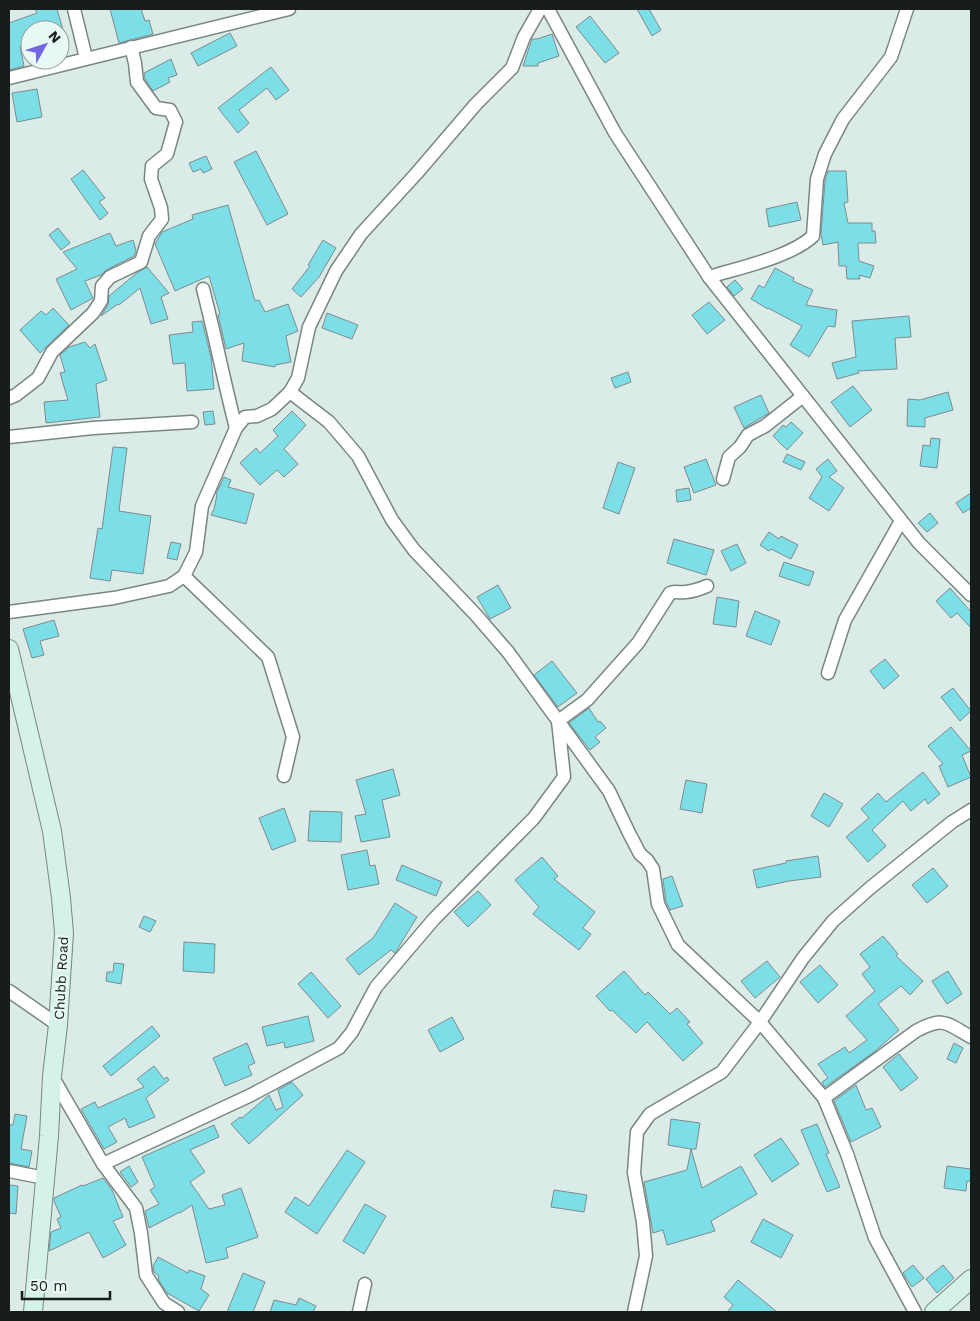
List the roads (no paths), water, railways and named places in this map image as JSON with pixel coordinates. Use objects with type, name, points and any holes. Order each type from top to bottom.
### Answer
[{"type":"street","points":[[74,9],[86,58]]},
{"type":"street","points":[[9,78],[289,9]]},
{"type":"street","points":[[9,612],[114,598],[169,586],[184,576],[196,552],[202,506],[236,428],[245,417],[257,416],[272,409],[290,392],[298,378],[310,326],[336,271],[361,234],[476,104],[512,68],[524,37],[540,9]]},
{"type":"street","points":[[548,9],[615,133],[709,277],[919,542],[971,595]]},
{"type":"street","points":[[709,277],[788,251],[804,244],[813,236],[816,219],[817,179],[825,154],[844,119],[891,57],[907,9]]},
{"type":"street","points":[[9,398],[16,395],[38,378],[52,352],[93,312],[101,301],[102,286],[110,277],[141,262],[150,236],[162,218],[161,208],[151,179],[152,166],[167,154],[176,122],[170,110],[156,108],[137,82],[131,47]]},
{"type":"street","points":[[203,289],[236,428]]},
{"type":"street","points":[[290,392],[329,422],[358,456],[392,520],[414,550],[476,615],[508,652],[609,791],[628,833],[640,854],[653,869],[658,904],[678,945],[760,1022],[824,1098],[847,1154],[875,1238],[915,1312]]},
{"type":"street","points":[[722,479],[729,457],[740,447],[748,435],[765,426],[803,396]]},
{"type":"street","points":[[9,437],[93,428],[192,422]]},
{"type":"street","points":[[828,674],[845,620],[902,521]]},
{"type":"street","points":[[184,576],[268,657],[293,737],[284,776]]},
{"type":"street","points":[[558,721],[586,700],[638,643],[670,593],[697,590],[707,586]]},
{"type":"street","name":"Chubb Road","points":[[9,649],[11,673],[52,831],[61,898],[63,961],[33,1312]]},
{"type":"street","points":[[103,1164],[251,1095],[339,1048],[352,1032],[376,987],[434,919],[534,818],[564,777],[558,721]]},
{"type":"street","points":[[634,1312],[646,1256],[643,1222],[634,1173],[637,1132],[650,1114],[722,1072],[760,1022],[803,958],[834,921],[870,888],[952,822],[971,810]]},
{"type":"street","points":[[9,991],[58,1026]]},
{"type":"street","points":[[824,1098],[916,1031],[930,1024],[944,1022],[971,1037]]},
{"type":"street","points":[[52,1076],[103,1164],[136,1208],[146,1275],[164,1303],[178,1312]]},
{"type":"street","points":[[9,1171],[45,1178]]},
{"type":"street","points":[[934,1312],[971,1279]]},
{"type":"street","points":[[359,1312],[365,1284]]}]
